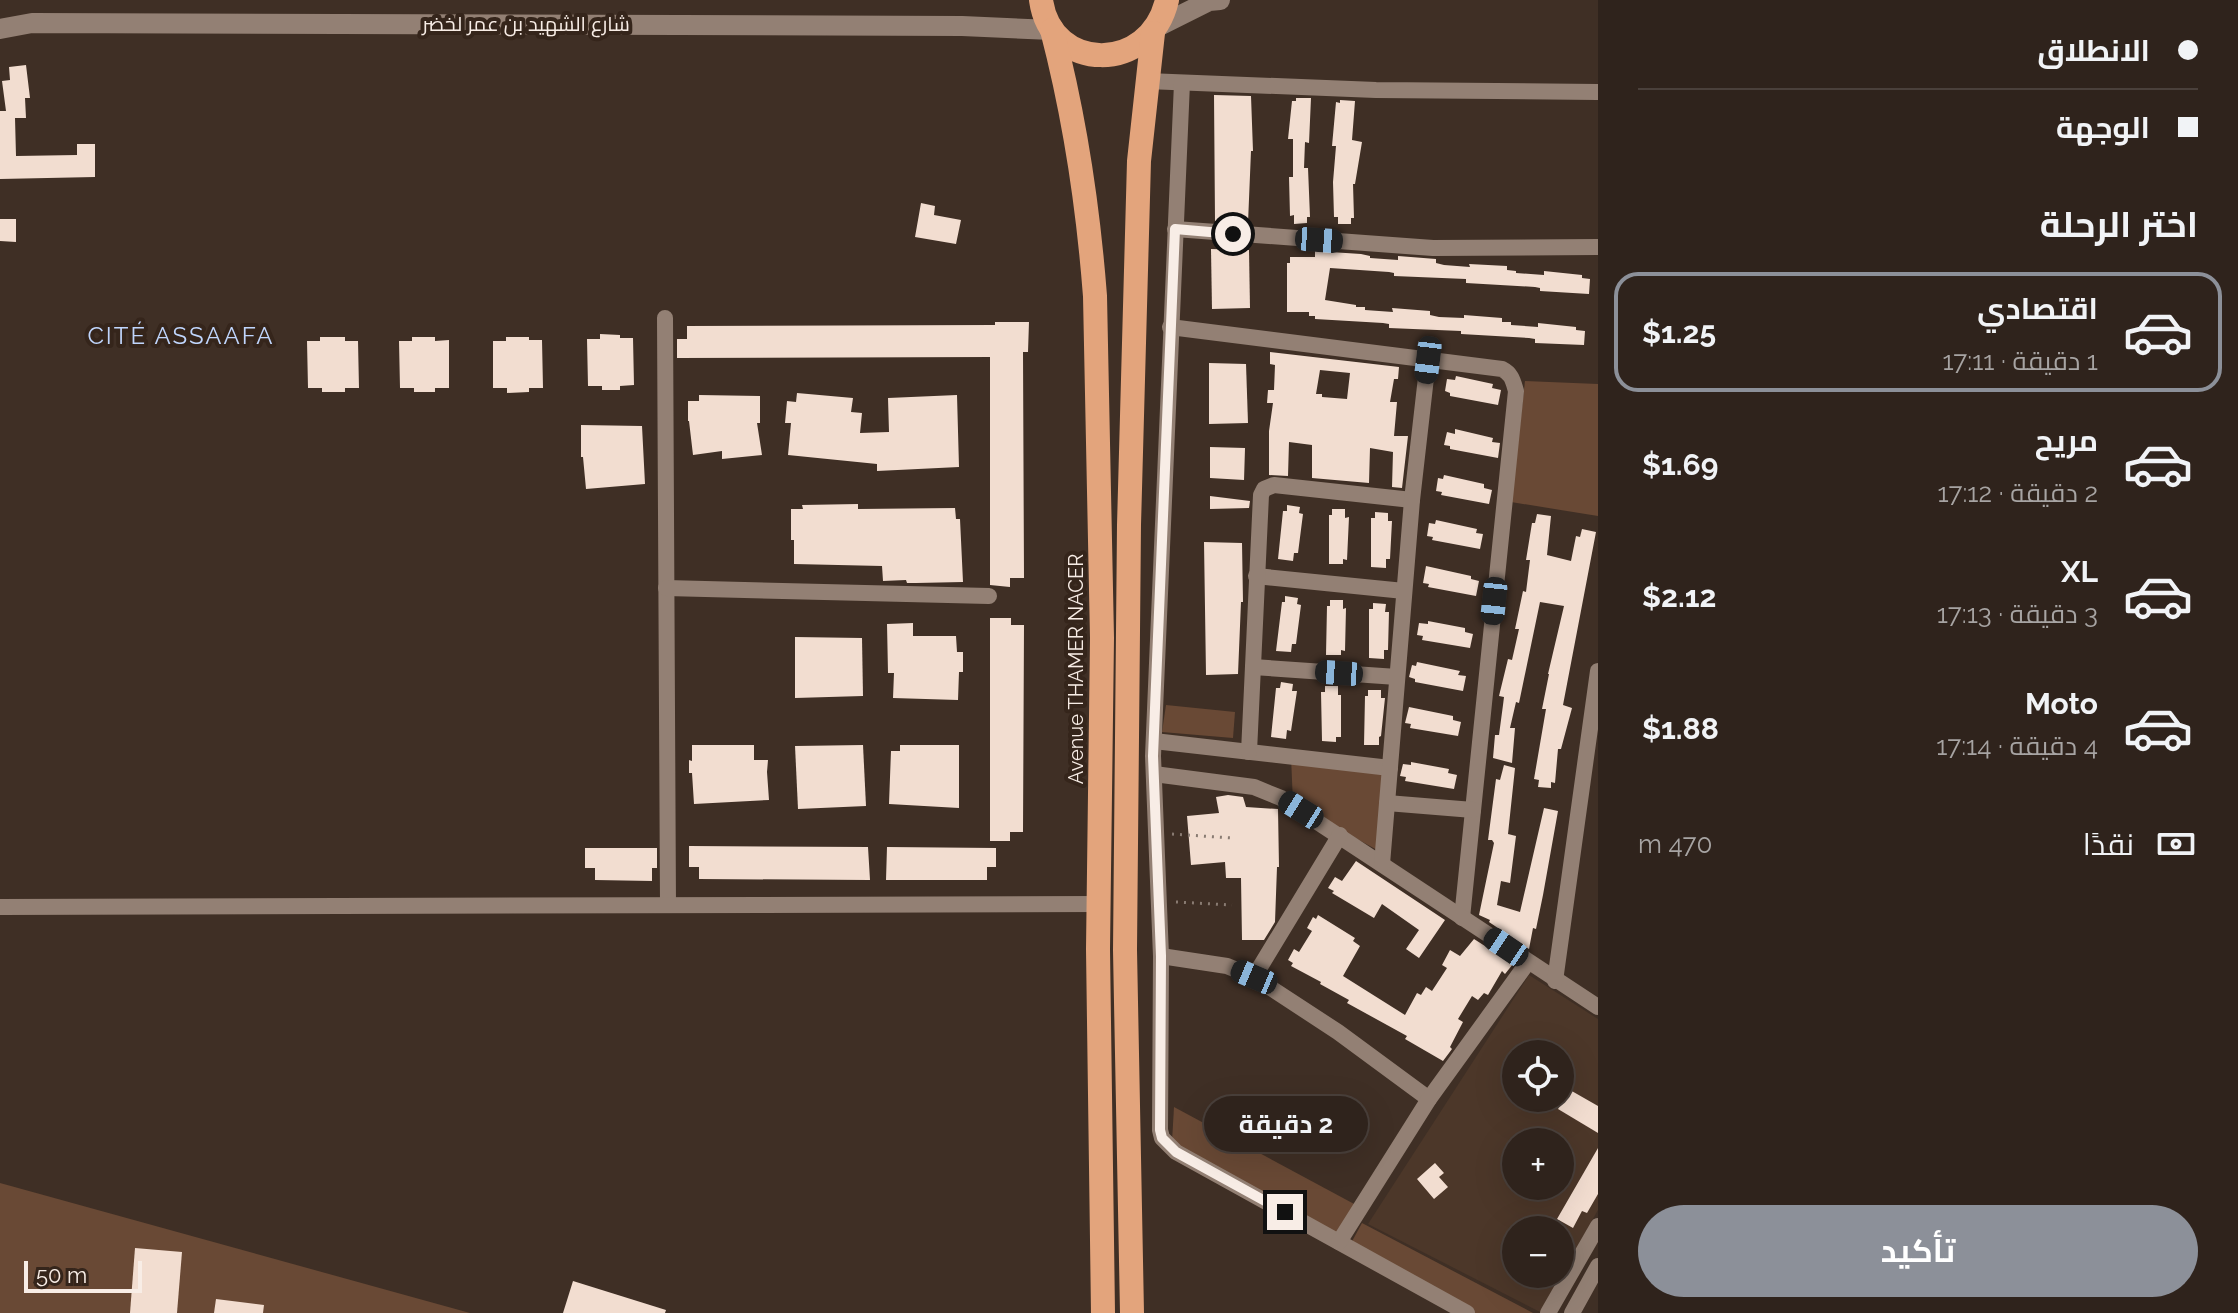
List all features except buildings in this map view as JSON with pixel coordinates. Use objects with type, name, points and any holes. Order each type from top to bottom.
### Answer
[{"type":"highway","name":"Avenue THAMER NACER","points":[[1041,0],[1042,11],[1052,30],[1078,143],[1095,296],[1102,638],[1099,904],[1103,1313]]},
{"type":"highway","points":[[1132,1313],[1125,950],[1129,525],[1139,161],[1155,30],[1167,0]]},
{"type":"highway","points":[[1052,30],[1066,43],[1083,52],[1102,56],[1121,53],[1138,45],[1155,30]]},
{"type":"main road","points":[[1155,30],[1209,1],[1220,0]]},
{"type":"main road","name":"شارع الشهيد بن عمر لخضر","points":[[0,29],[32,23],[962,26],[1052,30]]},
{"type":"street","points":[[1147,81],[1376,90],[1598,92]]},
{"type":"street","points":[[1182,83],[1154,741],[1161,956],[1159,1117],[1162,1138],[1176,1152],[1467,1313]]},
{"type":"street","points":[[1175,229],[1433,248],[1598,247]]},
{"type":"street","points":[[665,318],[668,905]]},
{"type":"street","points":[[1170,327],[1502,369],[1513,378],[1516,391],[1462,918]]},
{"type":"street","points":[[1382,864],[1412,500],[1428,360]]},
{"type":"street","points":[[1249,752],[1261,495],[1274,485],[1412,500]]},
{"type":"street","points":[[1256,576],[1404,591]]},
{"type":"street","points":[[666,588],[989,596]]},
{"type":"street","points":[[1253,667],[1397,677]]},
{"type":"street","points":[[1555,981],[1598,671]]},
{"type":"street","points":[[1154,741],[1390,768]]},
{"type":"street","points":[[1154,774],[1267,791],[1340,835],[1598,1007]]},
{"type":"street","points":[[1387,803],[1473,810]]},
{"type":"street","points":[[1254,977],[1340,835]]},
{"type":"street","points":[[0,907],[1099,904]]},
{"type":"street","points":[[1161,956],[1227,966],[1254,977],[1338,1032],[1429,1099]]},
{"type":"street","points":[[1339,1242],[1429,1099],[1528,962]]},
{"type":"street","points":[[1548,1313],[1598,1226]]},
{"type":"street","points":[[1572,1313],[1598,1266]]},
{"type":"path","points":[[1156,834],[1232,838]]},
{"type":"path","points":[[1159,901],[1232,905]]},
{"type":"shaded area","points":[[1525,381],[1598,384],[1598,516],[1511,502]]},
{"type":"shaded area","points":[[1166,705],[1235,712],[1233,738],[1162,732]]},
{"type":"shaded area","points":[[1291,756],[1386,770],[1379,851],[1293,804]]},
{"type":"shaded area","points":[[1529,975],[1598,1019],[1598,1210],[1574,1252],[1574,1216],[1502,1216],[1502,1288],[1554,1288],[1540,1312],[1368,1224]]},
{"type":"shaded area","points":[[1174,1107],[1356,1205],[1340,1236],[1172,1142]]},
{"type":"shaded area","points":[[0,1183],[470,1313],[0,1313]]},
{"type":"shaded area","points":[[1362,1223],[1533,1313],[1475,1313],[1350,1245]]},
{"type":"district","name":"CITÉ ASSAAFA","points":[[181,336]]},
{"type":"route","points":[[1233,234],[1175,229],[1153,756],[1161,956],[1160,1130],[1167,1145],[1176,1152],[1285,1212]]}]
